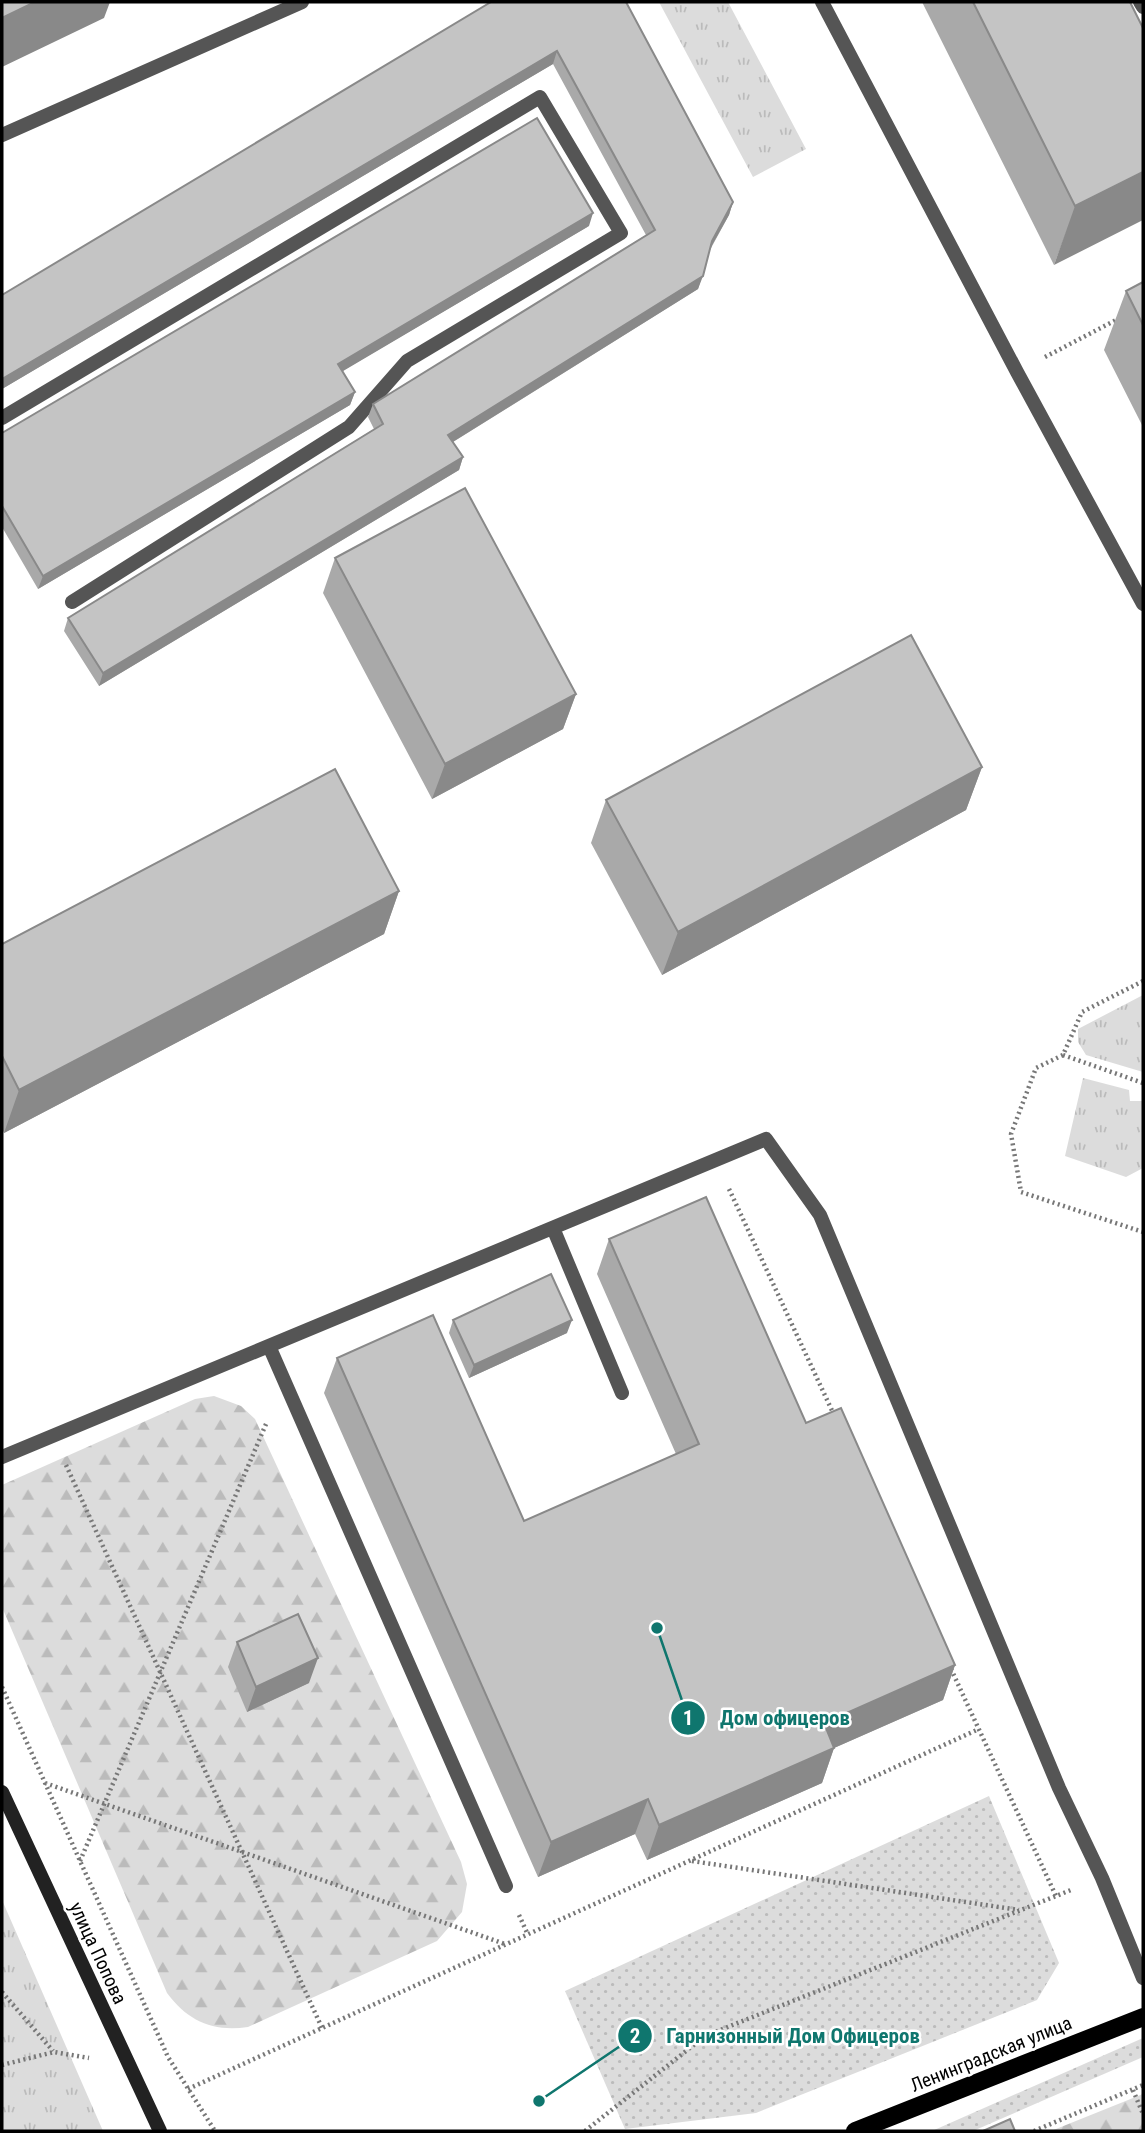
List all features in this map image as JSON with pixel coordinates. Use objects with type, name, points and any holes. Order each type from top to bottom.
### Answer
[{"type":"main road","name":"Ленинградская улица","points":[[855,2131],[1143,2017]]},
{"type":"street","name":"улица Попова","points":[[2,1792],[160,2131]]},
{"type":"lane","points":[[2,135],[302,2]]},
{"type":"lane","points":[[822,2],[1143,604]]},
{"type":"lane","points":[[1140,2],[1143,7]]},
{"type":"lane","points":[[2,418],[540,97],[621,233],[407,361],[349,427],[72,602]]},
{"type":"lane","points":[[2,1457],[766,1139],[820,1216],[1059,1788],[1102,1878],[1143,1978]]},
{"type":"lane","points":[[553,1228],[622,1393]]},
{"type":"lane","points":[[269,1346],[506,1886]]},
{"type":"path","points":[[1017,372],[1120,318]]},
{"type":"path","points":[[1143,981],[1082,1012],[1063,1055],[1036,1068],[1011,1134],[1021,1192],[1143,1233]]},
{"type":"path","points":[[1063,1055],[1143,1083]]},
{"type":"path","points":[[716,1160],[839,1426]]},
{"type":"path","points":[[80,1861],[285,1381]]},
{"type":"path","points":[[53,1436],[322,2028]]},
{"type":"path","points":[[950,1666],[1056,1896]]},
{"type":"path","points":[[2,1687],[168,2057],[215,2131]]},
{"type":"path","points":[[188,2089],[979,1729]]},
{"type":"path","points":[[45,1783],[506,1945]]},
{"type":"path","points":[[691,1860],[1019,1910]]},
{"type":"path","points":[[585,2131],[705,2036],[1102,1878]]},
{"type":"path","points":[[2,1992],[54,2052]]},
{"type":"path","points":[[2,2065],[54,2052],[131,2070]]},
{"type":"path","points":[[1034,2131],[1143,2085]]},
{"type":"path","points":[[1133,2090],[1143,2114]]},
{"type":"green space","points":[[659,2],[728,2],[806,149],[753,177]]},
{"type":"green space","points":[[1143,995],[1143,1072],[1086,1055],[1078,1042],[1078,1029]]},
{"type":"green space","points":[[1083,1078],[1129,1090],[1130,1101],[1143,1101],[1143,1168],[1126,1177],[1065,1156]]},
{"type":"green space","points":[[214,1396],[241,1406],[255,1419],[461,1862],[467,1884],[462,1912],[437,1941],[248,2027],[235,2028],[212,2026],[192,2017],[167,1993],[2,1607],[2,1485],[195,1399]]},
{"type":"green space","points":[[989,1796],[1059,1963],[1037,2000],[756,2113],[625,2129],[565,1991]]},
{"type":"green space","points":[[2,1900],[103,2131],[2,2131]]},
{"type":"green space","points":[[1143,2038],[1143,2057],[973,2131],[932,2131]]},
{"type":"green space","points":[[1143,2094],[1143,2131],[1051,2131]]},
{"type":"building","points":[[2,2],[35,2],[2,18]]},
{"type":"building","points":[[491,2],[626,2],[733,202],[712,241],[703,276],[448,435],[463,457],[103,673],[68,618],[383,424],[373,404],[655,230],[557,51],[2,379],[2,295]]},
{"type":"building","points":[[973,2],[1130,2],[1143,28],[1143,172],[1075,206]]},
{"type":"building","points":[[537,118],[593,213],[338,364],[355,392],[43,576],[2,506],[2,433]]},
{"type":"building","points":[[1143,282],[1143,325],[1126,291]]},
{"type":"building","points":[[465,488],[576,694],[445,764],[335,558]]},
{"type":"building","points":[[911,635],[982,767],[678,932],[606,800]]},
{"type":"building","points":[[335,769],[399,891],[19,1090],[2,1056],[2,944]]},
{"type":"building","points":[[706,1197],[806,1423],[841,1408],[955,1665],[824,1723],[834,1748],[659,1825],[648,1799],[551,1842],[337,1358],[433,1315],[524,1521],[699,1444],[609,1239]]},
{"type":"building","points":[[551,1274],[572,1320],[474,1365],[453,1320]]},
{"type":"building","points":[[298,1614],[318,1658],[256,1687],[237,1642]]},
{"type":"building","points":[[1010,2119],[1015,2131],[983,2131]]},
{"type":"place","name":"Дом офицеров","points":[[657,1628]]},
{"type":"place","name":"Гарнизонный Дом Офицеров","points":[[539,2101]]}]
